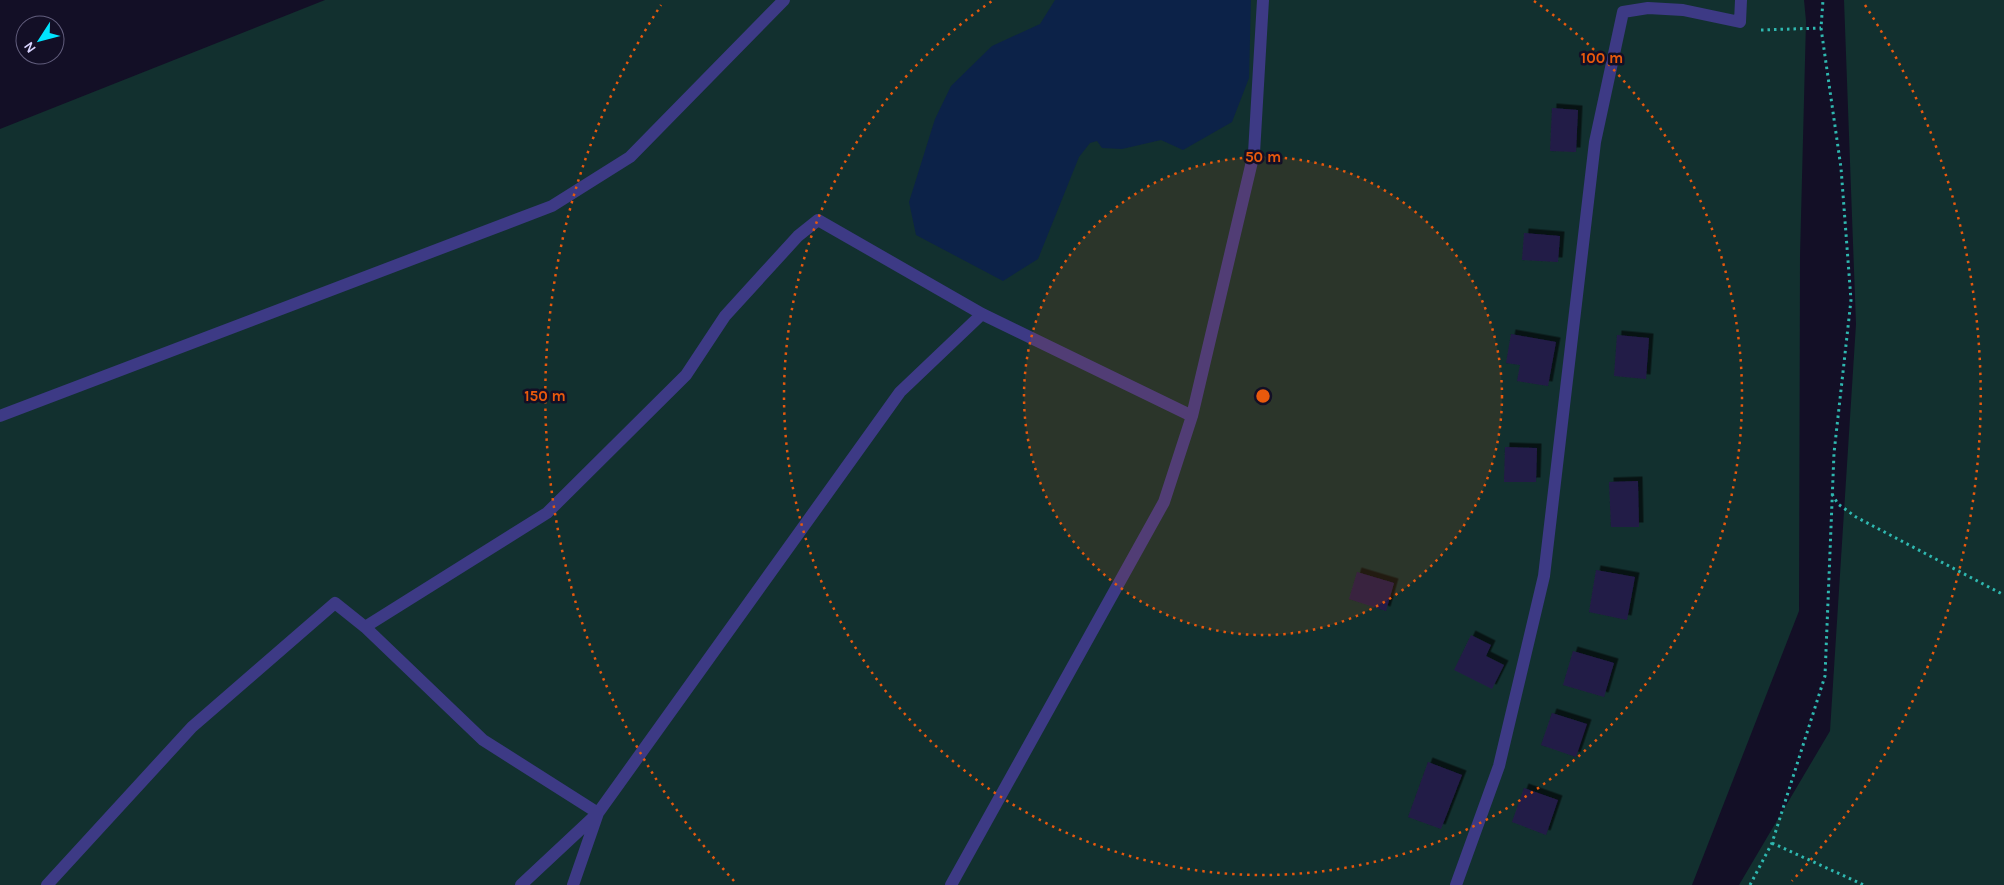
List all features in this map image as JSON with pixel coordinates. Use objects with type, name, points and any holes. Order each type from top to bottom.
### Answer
[{"type":"street","points":[[0,416],[552,206],[630,157],[784,0]]},
{"type":"street","points":[[951,885],[1164,502],[1192,416],[1254,153],[1263,0]]},
{"type":"street","points":[[1456,885],[1499,766],[1544,576],[1595,142],[1623,12],[1648,8],[1683,10],[1740,22],[1742,0]]},
{"type":"street","points":[[365,627],[547,513],[686,375],[725,316],[798,236],[818,220],[982,314],[1192,416]]},
{"type":"street","points":[[521,885],[598,812],[900,392],[982,314]]},
{"type":"street","points":[[46,885],[192,727],[335,603],[365,627],[483,740],[598,812]]},
{"type":"street","points":[[573,885],[598,812]]},
{"type":"path","points":[[1750,885],[1772,843],[1825,676],[1832,493],[1843,360],[1851,300],[1841,168],[1822,28],[1823,0]]},
{"type":"path","points":[[1740,22],[1760,30],[1822,28]]},
{"type":"path","points":[[1832,493],[1838,504],[1856,517],[2004,595]]},
{"type":"path","points":[[1772,843],[1864,885]]},
{"type":"green space","points":[[325,0],[1804,0],[1806,21],[1800,256],[1799,611],[1692,885],[0,885],[0,129]]},
{"type":"green space","points":[[1844,0],[2004,0],[2004,885],[1739,885],[1830,731],[1856,324]]},
{"type":"water","points":[[1055,0],[1251,0],[1249,78],[1232,122],[1183,150],[1161,140],[1122,149],[1102,148],[1097,141],[1090,143],[1079,157],[1038,259],[1003,281],[916,235],[909,202],[935,119],[951,86],[992,46],[1040,24]]},
{"type":"building","points":[[1552,108],[1578,110],[1576,152],[1550,151]]},
{"type":"building","points":[[1524,233],[1560,236],[1558,262],[1522,260]]},
{"type":"building","points":[[1511,334],[1556,342],[1548,386],[1517,381],[1520,365],[1506,363]]},
{"type":"building","points":[[1617,335],[1649,338],[1646,379],[1614,376]]},
{"type":"building","points":[[1505,447],[1537,448],[1536,482],[1504,482]]},
{"type":"building","points":[[1638,481],[1639,527],[1611,527],[1609,482]]},
{"type":"building","points":[[1596,570],[1635,577],[1627,620],[1589,612]]},
{"type":"building","points":[[1357,572],[1394,583],[1386,611],[1349,599]]},
{"type":"building","points":[[1471,635],[1491,645],[1486,656],[1504,665],[1492,689],[1454,670]]},
{"type":"building","points":[[1573,651],[1614,663],[1604,697],[1563,685]]},
{"type":"building","points":[[1552,713],[1587,724],[1576,757],[1541,745]]},
{"type":"building","points":[[1428,762],[1462,775],[1441,829],[1408,817]]},
{"type":"building","points":[[1524,788],[1558,800],[1546,835],[1512,822]]}]
